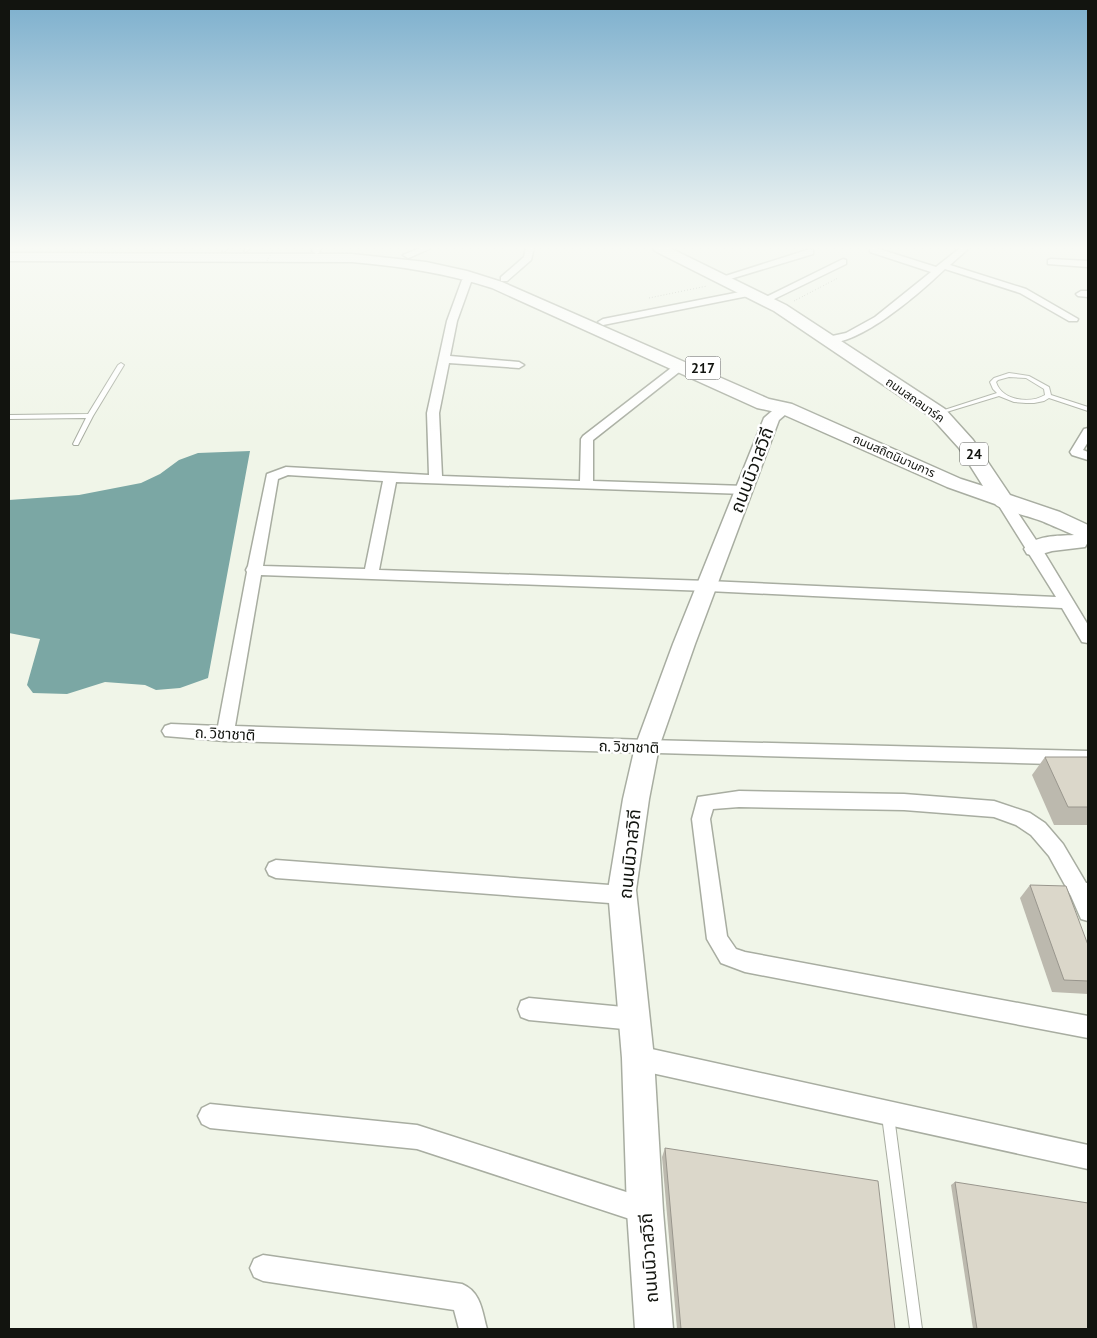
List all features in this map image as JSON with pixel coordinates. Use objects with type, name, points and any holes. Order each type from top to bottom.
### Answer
[{"type":"main road","name":"ถนนสถิตนิมานการ","points":[[550,310],[764,404],[785,408]]},
{"type":"main road","name":"ถนนสถิตนิมานการ","points":[[576,310],[773,399],[785,408],[954,483],[1003,501],[1043,527],[1085,541]]},
{"type":"main road","name":"ถนนสถลมาร์ค","points":[[781,310],[938,413],[957,430],[971,448],[1003,501]]},
{"type":"main road","name":"ถนนนิวาสวิถี","points":[[654,1329],[645,1211],[638,1058],[623,896],[636,799],[647,747],[684,644],[772,418],[785,408]]},
{"type":"main road","points":[[1035,549],[1049,544],[1085,541]]},
{"type":"street","points":[[436,479],[433,413],[456,310]]},
{"type":"street","points":[[603,322],[688,310]]},
{"type":"street","points":[[827,340],[849,336],[879,319],[889,310]]},
{"type":"street","points":[[1058,310],[1073,319]]},
{"type":"street","points":[[444,358],[519,365]]},
{"type":"street","points":[[586,486],[587,439],[679,367]]},
{"type":"street","points":[[1088,432],[1076,452],[1088,456]]},
{"type":"street","points":[[225,734],[272,477],[286,471],[390,478],[745,490]]},
{"type":"street","points":[[371,575],[390,478]]},
{"type":"street","name":"ถนนสถลมาร์ค","points":[[1003,501],[1035,549],[1088,638]]},
{"type":"street","points":[[254,570],[708,586],[1067,603]]},
{"type":"street","name":"ถ. วิชาชาติ","points":[[171,731],[647,747],[1088,758]]},
{"type":"street","points":[[1088,912],[1084,892],[1056,850],[1038,829],[1023,819],[994,809],[904,802],[738,799],[705,802],[701,819],[717,939],[729,956],[745,962],[1088,1027]]},
{"type":"street","points":[[276,869],[623,896]]},
{"type":"street","points":[[529,1009],[634,1019]]},
{"type":"street","points":[[638,1058],[1088,1157]]},
{"type":"street","points":[[210,1116],[417,1137],[645,1211]]},
{"type":"street","points":[[263,1268],[462,1298],[466,1303],[473,1329]]},
{"type":"lane","points":[[76,444],[90,416],[121,365]]},
{"type":"lane","points":[[1048,396],[1049,392],[1043,384],[1019,376],[1009,375],[996,378],[993,382],[993,386],[1000,394],[1011,399],[1038,402],[1048,396],[1088,409]]},
{"type":"lane","points":[[938,413],[1000,394]]},
{"type":"lane","points":[[9,417],[90,416]]},
{"type":"lane","points":[[887,1113],[916,1329]]},
{"type":"water","points":[[250,451],[208,678],[180,688],[156,690],[145,685],[105,682],[67,694],[33,693],[27,685],[40,639],[9,633],[9,500],[79,495],[141,483],[160,474],[179,460],[198,453]]},
{"type":"building","points":[[1045,757],[1088,757],[1088,807],[1068,807]]},
{"type":"building","points":[[1030,885],[1066,886],[1088,945],[1088,981],[1064,980]]},
{"type":"building","points":[[665,1148],[878,1181],[895,1329],[681,1329]]},
{"type":"building","points":[[955,1182],[1088,1203],[1088,1329],[977,1329]]}]
